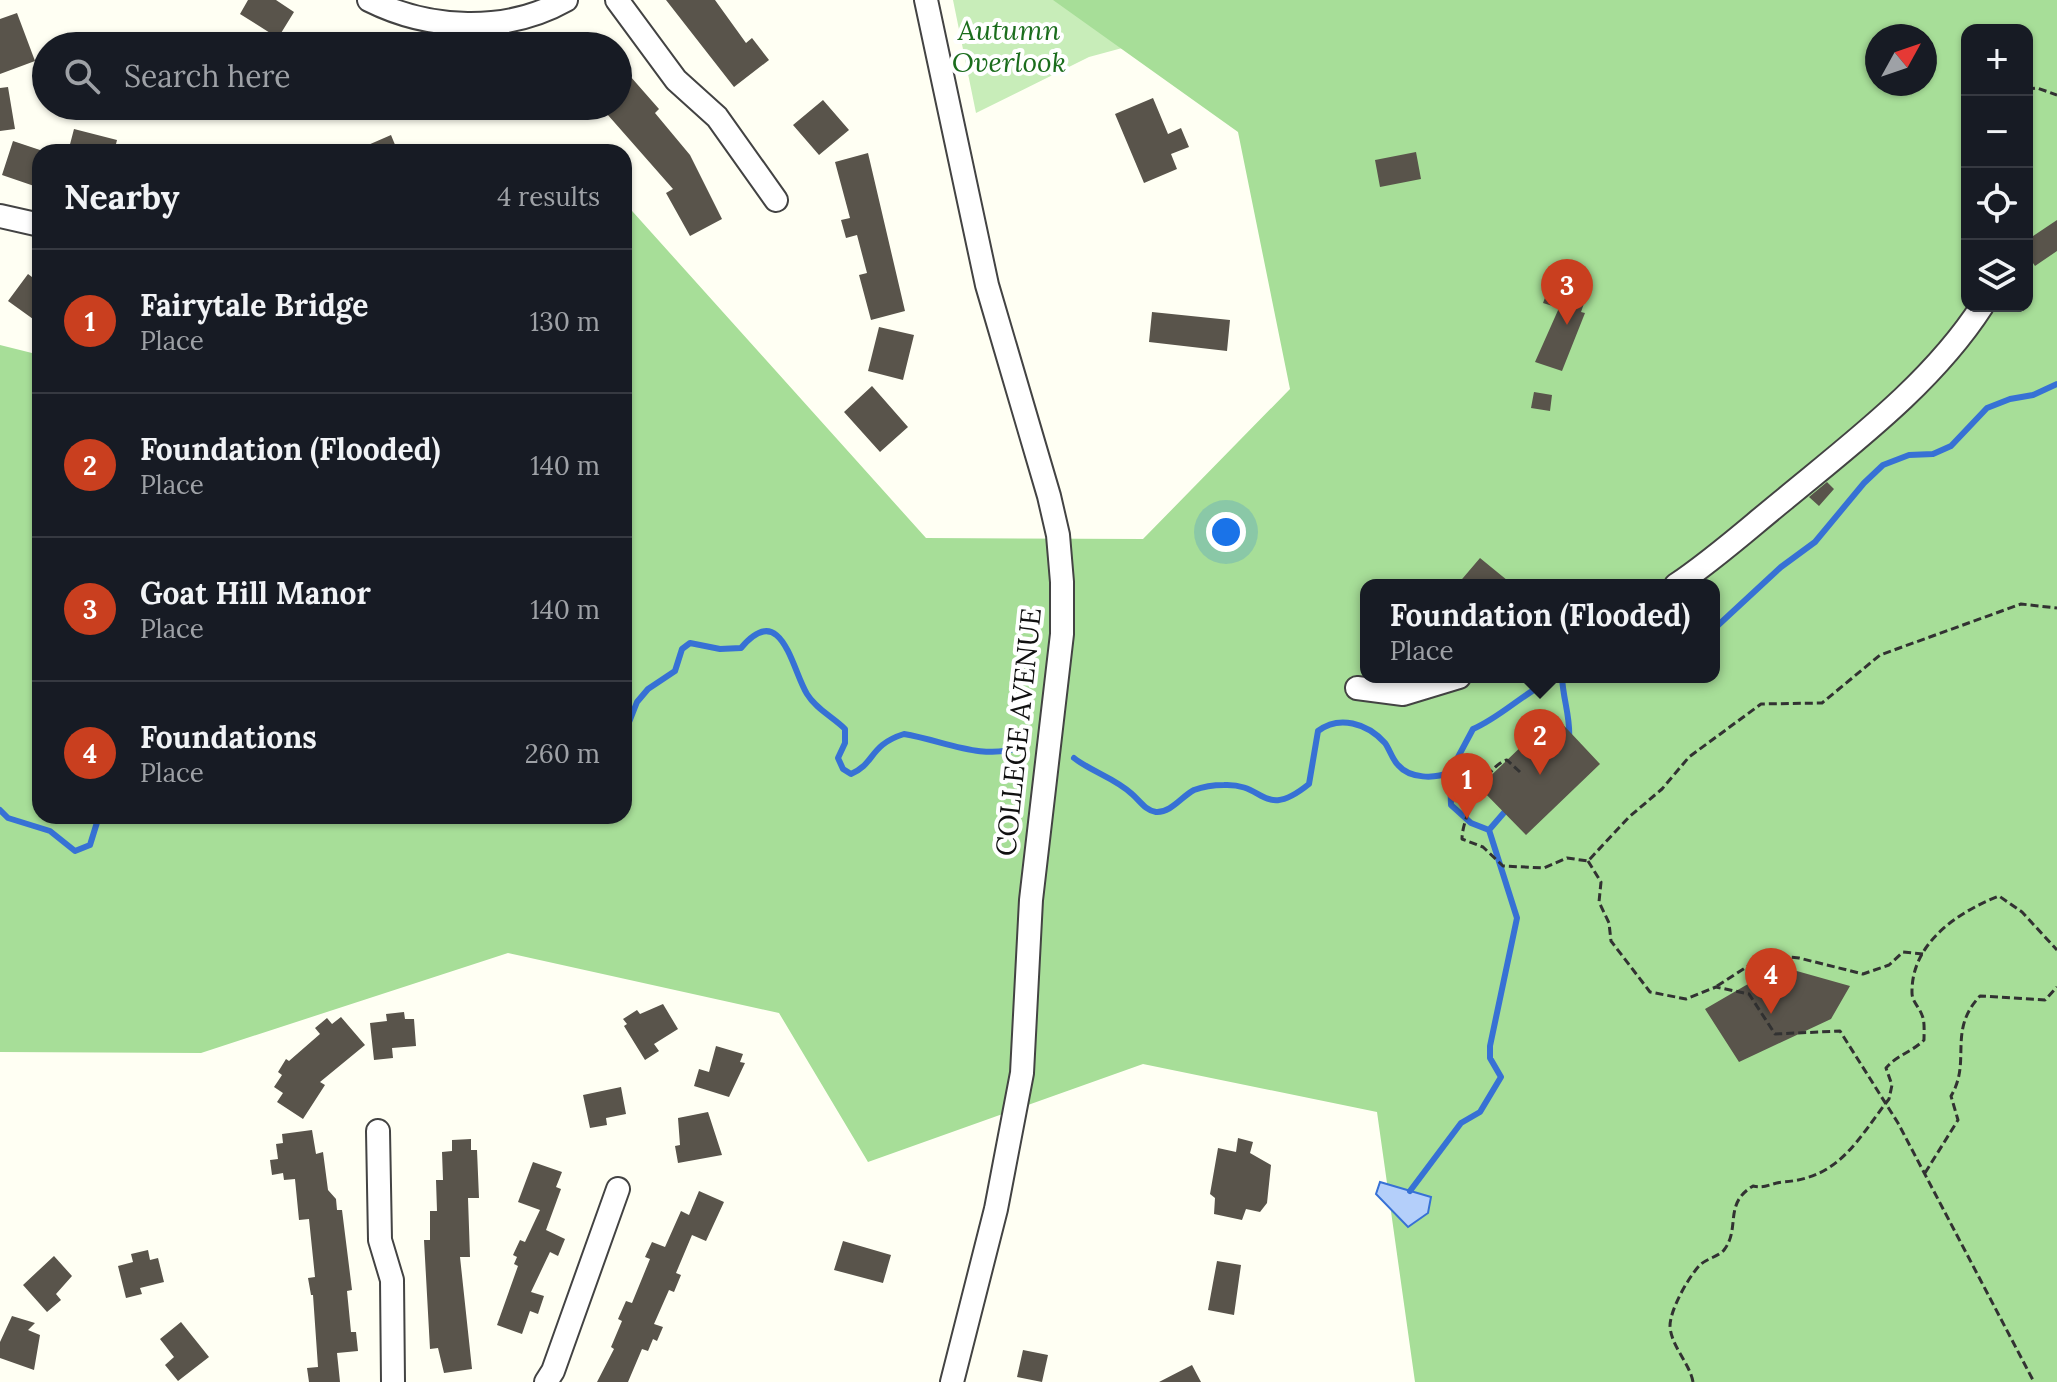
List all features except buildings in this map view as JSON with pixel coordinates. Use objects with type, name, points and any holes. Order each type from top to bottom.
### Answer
[{"type":"street","points":[[369,0],[403,15],[438,23],[478,24],[517,19],[566,0]]},
{"type":"street","points":[[617,0],[676,80],[717,117],[776,200]]},
{"type":"street","name":"COLLEGE AVENUE","points":[[926,0],[987,285],[1049,496],[1058,535],[1062,582],[1061,649],[1031,900],[1022,1073],[996,1209],[952,1382]]},
{"type":"street","points":[[0,216],[32,223]]},
{"type":"street","points":[[1684,579],[1824,467],[1900,399],[1935,366],[1977,312]]},
{"type":"street","points":[[1357,688],[1403,694],[1439,683]]},
{"type":"street","points":[[378,1131],[380,1240],[392,1280],[393,1382]]},
{"type":"street","points":[[546,1382],[553,1371],[618,1189]]},
{"type":"path","points":[[2033,88],[2057,95]]},
{"type":"path","points":[[1588,861],[1629,817],[1662,789],[1689,757],[1761,704],[1822,703],[1880,655],[2021,604],[2057,608]]},
{"type":"path","points":[[1520,772],[1507,760],[1497,762],[1481,784],[1462,839],[1483,847],[1503,866],[1544,868],[1567,858],[1588,861]]},
{"type":"path","points":[[1588,861],[1601,882],[1599,902],[1609,923],[1611,941],[1650,992],[1686,999],[1716,987],[1765,955],[1799,958],[1863,974],[1889,965],[1903,952],[1923,954]]},
{"type":"path","points":[[1693,1382],[1670,1330],[1671,1311],[1698,1267],[1723,1252],[1734,1231],[1732,1215],[1745,1191],[1753,1186],[1764,1188],[1779,1182],[1808,1179],[1835,1166],[1885,1104],[1892,1085],[1886,1068],[1895,1058],[1913,1050],[1924,1040],[1924,1018],[1911,997],[1915,968],[1929,942],[1970,908],[1999,896],[2022,912],[2057,950]]},
{"type":"path","points":[[1716,987],[1749,994],[1775,1034],[1840,1031],[1925,1174],[2034,1382]]},
{"type":"path","points":[[1925,1174],[1958,1120],[1951,1096],[1960,1081],[1959,1048],[1965,1011],[1980,996],[2045,1000],[2057,987]]},
{"type":"green space","name":"Autumn Overlook","points":[[953,0],[1230,0],[1137,44],[1089,57],[976,113]]},
{"type":"green space","points":[[1053,0],[2057,0],[2057,1382],[1415,1382],[1377,1112],[1143,1064],[868,1162],[779,1013],[508,953],[201,1053],[0,1052],[0,345],[32,353],[32,824],[632,824],[632,211],[926,538],[1143,539],[1290,389],[1238,132]]},
{"type":"water","points":[[1380,1182],[1431,1197],[1428,1213],[1408,1227],[1376,1194]]},
{"type":"waterway","points":[[1720,623],[1781,567],[1815,542],[1883,465],[1909,455],[1933,454],[1951,446],[1987,408],[2010,399],[2033,395],[2057,384]]},
{"type":"waterway","points":[[632,715],[637,702],[648,689],[675,671],[682,649],[690,643],[720,649],[741,648],[755,635],[766,631],[776,635],[784,644],[811,699],[845,729],[845,743],[838,758],[843,769],[851,774],[859,770],[884,743],[904,734],[978,751],[1007,751],[1023,747]]},
{"type":"waterway","points":[[1074,758],[1118,784],[1156,812],[1171,807],[1194,790],[1213,786],[1238,786],[1273,800],[1294,795],[1309,784],[1318,731],[1335,723],[1344,722],[1370,730],[1385,743],[1403,770],[1423,776],[1437,776],[1450,772],[1473,729],[1546,683]]},
{"type":"waterway","points":[[1563,683],[1569,740]]},
{"type":"waterway","points":[[1410,1191],[1461,1123],[1480,1112],[1501,1077],[1490,1058],[1490,1046],[1517,918],[1489,830],[1471,823],[1451,805],[1450,772]]},
{"type":"waterway","points":[[1489,830],[1508,808]]},
{"type":"waterway","points":[[0,810],[8,818],[50,831],[75,851],[90,845],[97,824]]},
{"type":"place","name":"Goat Hill Manor","points":[[1567,325]]},
{"type":"place","name":"Foundation (Flooded)","points":[[1540,775]]},
{"type":"place","name":"Fairytale Bridge","points":[[1467,819]]},
{"type":"place","name":"Foundations","points":[[1771,1014]]}]
